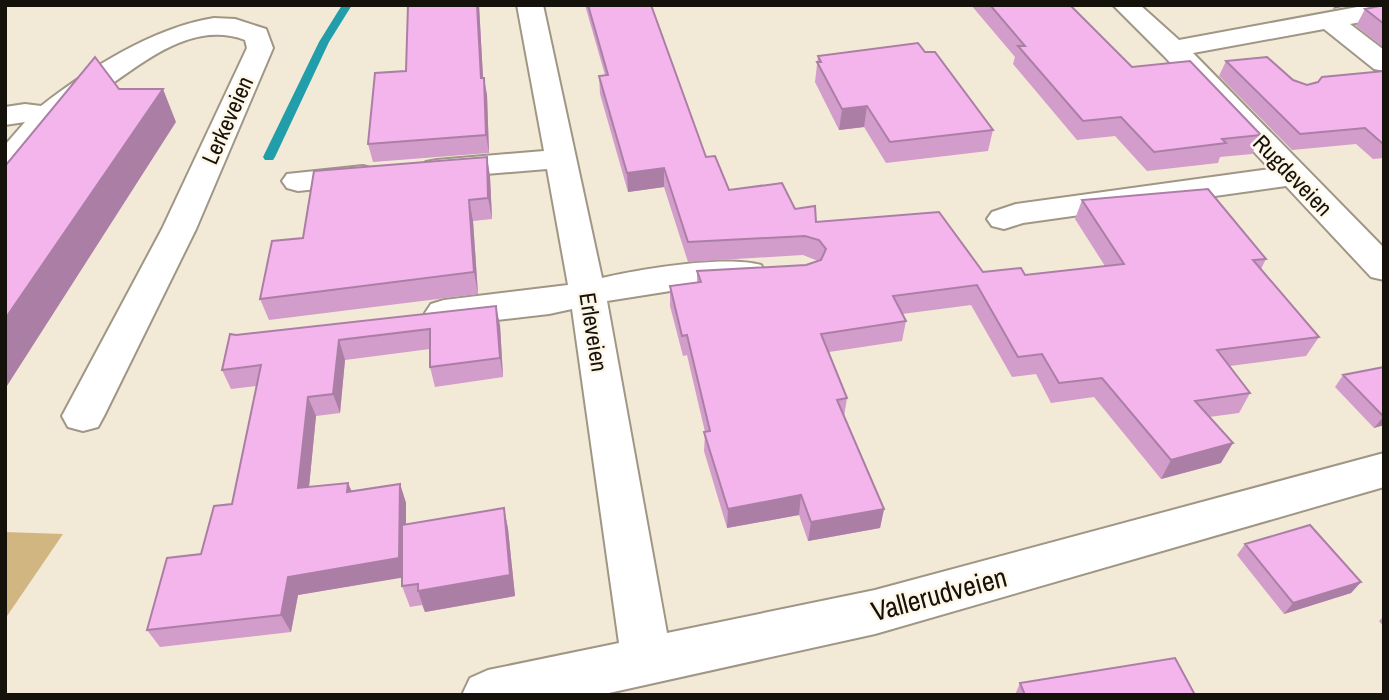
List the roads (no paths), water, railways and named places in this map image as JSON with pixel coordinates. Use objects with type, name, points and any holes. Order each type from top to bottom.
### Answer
[{"type":"street","name":"Erleveien","points":[[530,5],[588,295],[647,661]]},
{"type":"street","name":"Rugdeveien","points":[[1125,5],[1173,49],[1384,269]]},
{"type":"street","points":[[1173,49],[1251,46],[1331,22],[1384,10]]},
{"type":"street","points":[[1331,22],[1384,63]]},
{"type":"street","name":"Lerkeveien","points":[[5,164],[47,116],[126,61],[181,33],[214,26],[245,29],[257,35],[260,48],[179,229],[83,416]]},
{"type":"street","points":[[5,116],[25,113],[47,116]]},
{"type":"street","points":[[298,181],[561,159]]},
{"type":"street","points":[[1003,219],[1016,214],[1293,175]]},
{"type":"street","points":[[407,318],[522,306],[588,295],[627,284],[683,276],[777,272]]},
{"type":"street","name":"Vallerudveien","points":[[488,695],[875,612],[1384,470]]},
{"type":"waterway","points":[[269,157],[324,42],[347,5]]}]
